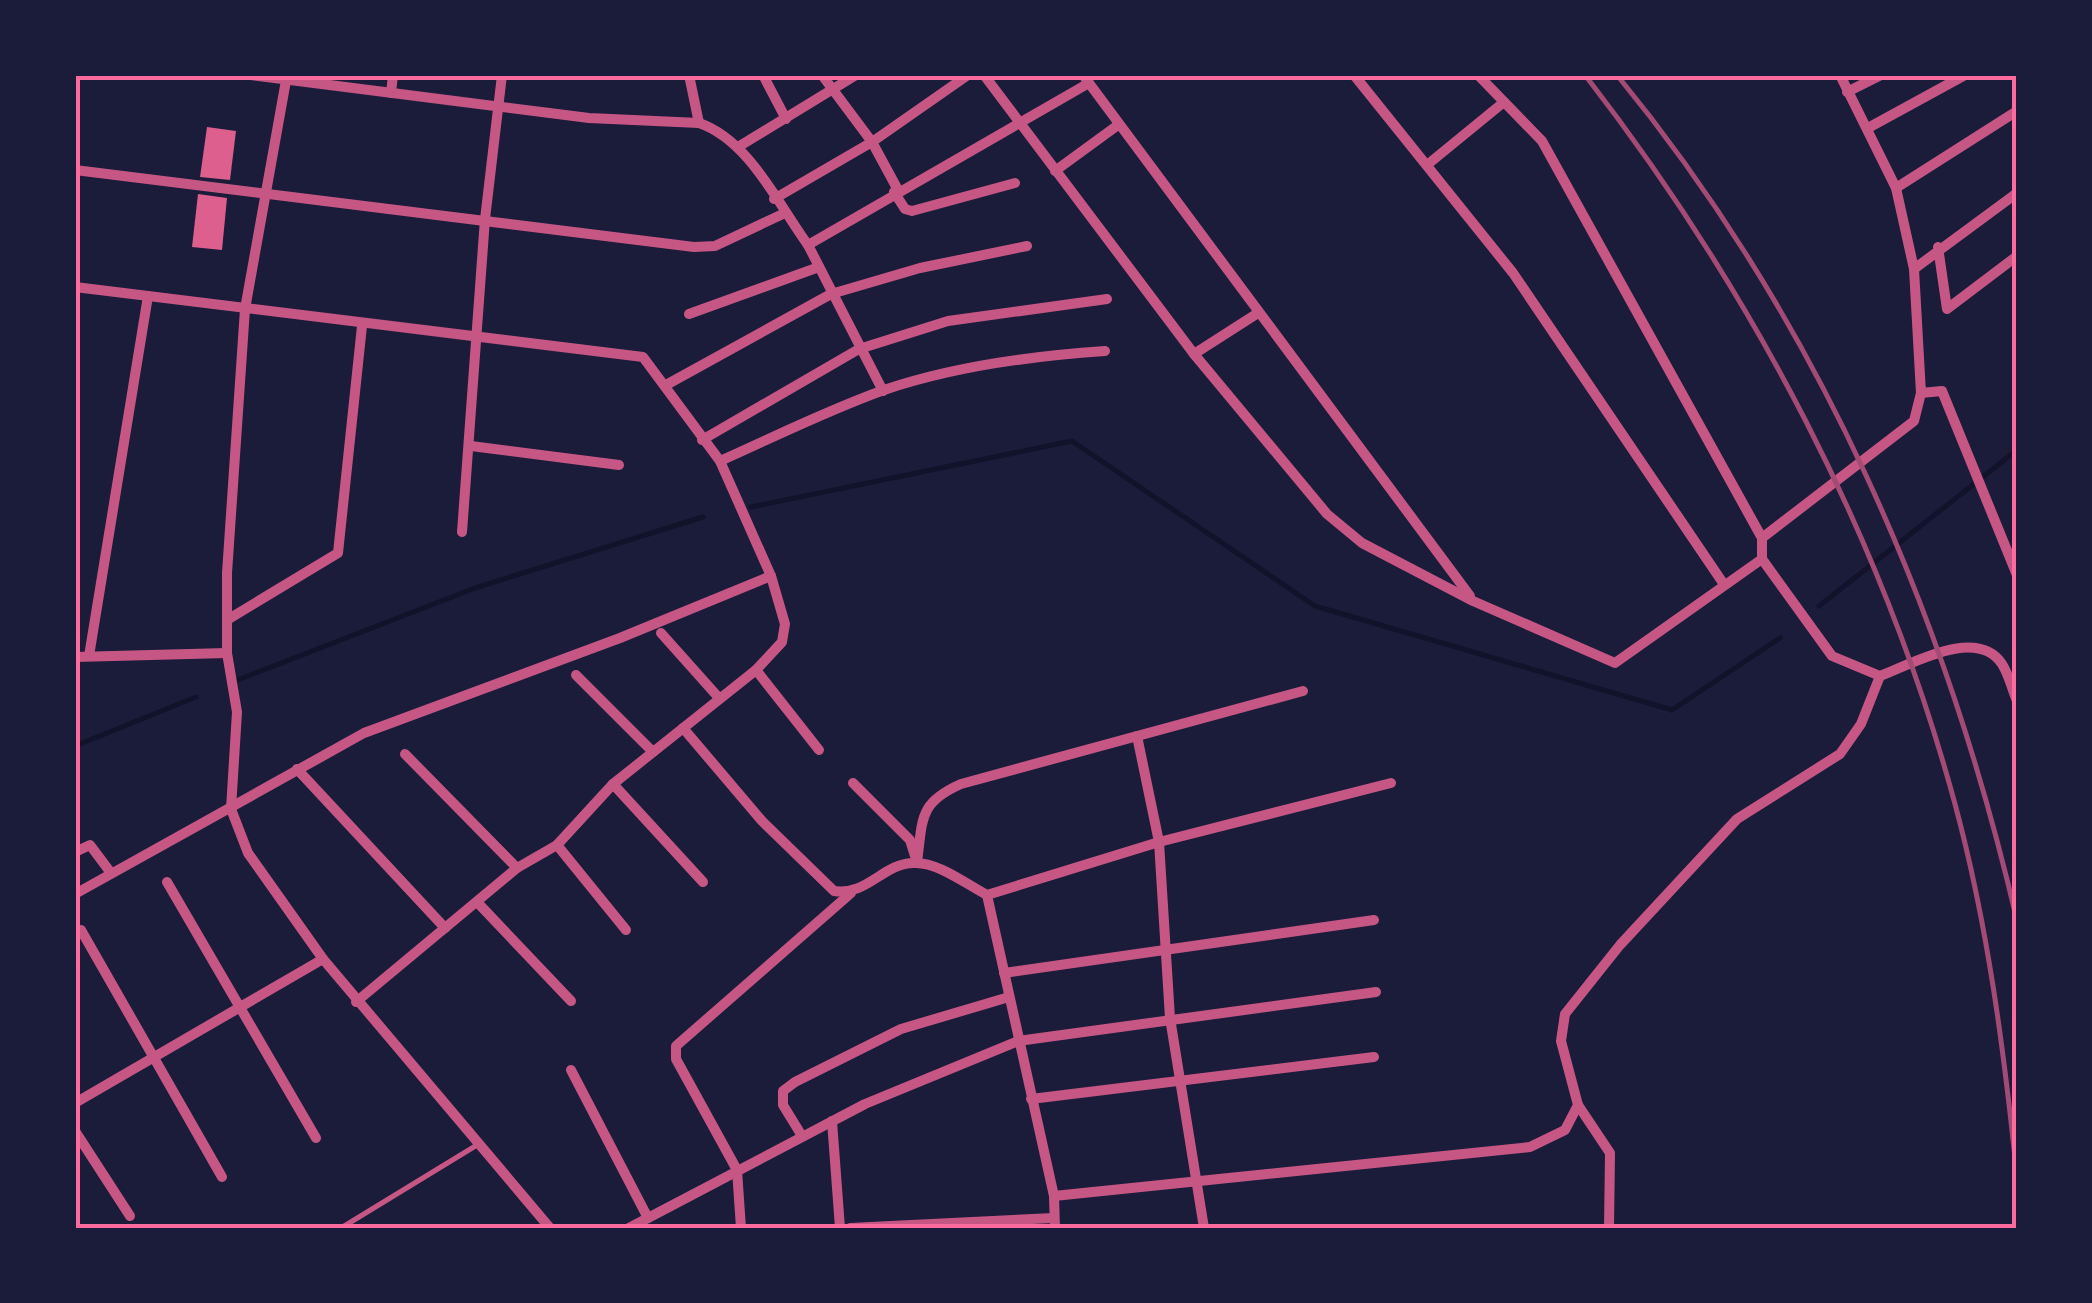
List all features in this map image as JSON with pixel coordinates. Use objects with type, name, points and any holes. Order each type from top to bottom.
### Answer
[{"type":"street","points":[[251,75],[589,118],[699,123],[715,128],[738,147],[808,245],[882,391]]},
{"type":"street","points":[[391,93],[393,75]]},
{"type":"street","points":[[462,532],[485,218],[502,75]]},
{"type":"street","points":[[689,75],[699,123]]},
{"type":"street","points":[[763,75],[786,119]]},
{"type":"street","points":[[822,75],[872,142],[905,209],[912,211],[1015,183]]},
{"type":"street","points":[[738,147],[856,75]]},
{"type":"street","points":[[774,199],[872,142],[968,75]]},
{"type":"street","points":[[984,75],[1194,354],[1326,514],[1362,543],[1473,601],[1615,663],[1723,582],[1762,559]]},
{"type":"street","points":[[1354,75],[1512,273],[1723,582]]},
{"type":"street","points":[[1478,75],[1542,142],[1762,538],[1762,559],[1832,656],[1880,676],[1964,646],[1984,649],[2001,662],[2017,700]]},
{"type":"street","points":[[1762,538],[1914,421],[1922,393],[1914,269],[1896,188],[1840,75]]},
{"type":"street","points":[[1847,92],[1881,75]]},
{"type":"street","points":[[1868,128],[1965,75]]},
{"type":"street","points":[[287,77],[246,308],[227,620],[227,653],[238,712],[232,808],[248,854],[323,959],[550,1228]]},
{"type":"street","points":[[808,245],[1021,122],[1086,79],[1473,601]]},
{"type":"street","points":[[1427,166],[1504,102]]},
{"type":"street","points":[[1896,188],[2017,111]]},
{"type":"street","points":[[1055,171],[1118,125]]},
{"type":"street","points":[[75,170],[704,246],[738,237],[785,213]]},
{"type":"street","points":[[1914,269],[2017,193]]},
{"type":"street","points":[[666,385],[831,294],[920,268],[1027,246]]},
{"type":"street","points":[[1938,248],[1947,310],[2017,256]]},
{"type":"street","points":[[688,314],[818,267]]},
{"type":"street","points":[[75,287],[362,326],[644,357],[720,461],[772,576],[785,624],[782,642],[756,670],[613,784],[557,845],[517,868],[356,1002]]},
{"type":"street","points":[[89,656],[148,296]]},
{"type":"street","points":[[702,440],[859,349],[948,321],[1106,299]]},
{"type":"street","points":[[1194,354],[1258,313]]},
{"type":"street","points":[[227,620],[338,553],[362,326]]},
{"type":"street","points":[[720,461],[882,391],[1038,355],[1105,351]]},
{"type":"street","points":[[1922,393],[1942,391],[2017,575]]},
{"type":"street","points":[[471,446],[619,464]]},
{"type":"street","points":[[75,894],[364,733],[620,638],[772,576]]},
{"type":"street","points":[[661,633],[719,698]]},
{"type":"street","points":[[75,657],[227,653]]},
{"type":"street","points":[[756,670],[818,750]]},
{"type":"street","points":[[576,675],[653,752]]},
{"type":"street","points":[[1609,1228],[1610,1152],[1578,1105],[1561,1040],[1564,1014],[1620,945],[1737,819],[1840,754],[1861,724],[1880,676]]},
{"type":"street","points":[[917,862],[924,813],[934,796],[960,784],[1303,691]]},
{"type":"street","points":[[684,728],[812,873],[834,891],[851,894]]},
{"type":"street","points":[[1137,736],[1159,842],[1169,952],[1170,1018],[1204,1228]]},
{"type":"street","points":[[405,754],[517,868]]},
{"type":"street","points":[[297,769],[445,928]]},
{"type":"street","points":[[853,783],[910,840],[917,862]]},
{"type":"street","points":[[741,1228],[737,1170],[676,1059],[676,1046],[851,894],[897,866],[917,862],[987,895],[1159,842],[1392,783]]},
{"type":"street","points":[[613,784],[702,882]]},
{"type":"street","points":[[75,852],[90,845],[111,873]]},
{"type":"street","points":[[557,845],[626,930]]},
{"type":"street","points":[[168,882],[316,1138]]},
{"type":"street","points":[[850,1228],[1054,1223],[1054,1196],[987,895]]},
{"type":"street","points":[[476,902],[571,1001]]},
{"type":"street","points":[[1004,973],[1374,920]]},
{"type":"street","points":[[81,930],[222,1177]]},
{"type":"street","points":[[75,1104],[323,959]]},
{"type":"street","points":[[629,1228],[832,1121],[1018,1042],[1376,992]]},
{"type":"street","points":[[802,1136],[783,1105],[783,1091],[795,1082],[900,1030],[1009,997]]},
{"type":"street","points":[[1032,1100],[1374,1057]]},
{"type":"street","points":[[571,1070],[648,1218]]},
{"type":"street","points":[[1054,1196],[1530,1147],[1564,1130],[1578,1105]]},
{"type":"street","points":[[832,1121],[840,1228]]},
{"type":"street","points":[[75,1131],[130,1216]]},
{"type":"lane","points":[[342,1228],[480,1144]]},
{"type":"building","points":[[207,127],[236,131],[230,180],[200,177]]},
{"type":"building","points":[[198,194],[227,198],[222,250],[192,247]]},
{"type":"waterway","points":[[751,507],[1072,441],[1315,606],[1672,710],[1780,638]]},
{"type":"waterway","points":[[1819,606],[2017,450]]},
{"type":"waterway","points":[[235,681],[475,588],[703,517]]},
{"type":"waterway","points":[[75,746],[196,697]]},
{"type":"railway","points":[[1585,75],[1704,243],[1757,331],[1851,514],[1890,609],[1925,705],[1967,850],[1994,989],[2017,1177]]},
{"type":"railway","points":[[1617,75],[1689,169],[1754,267],[1813,369],[1866,475],[1953,694],[1988,807],[2017,921]]}]
